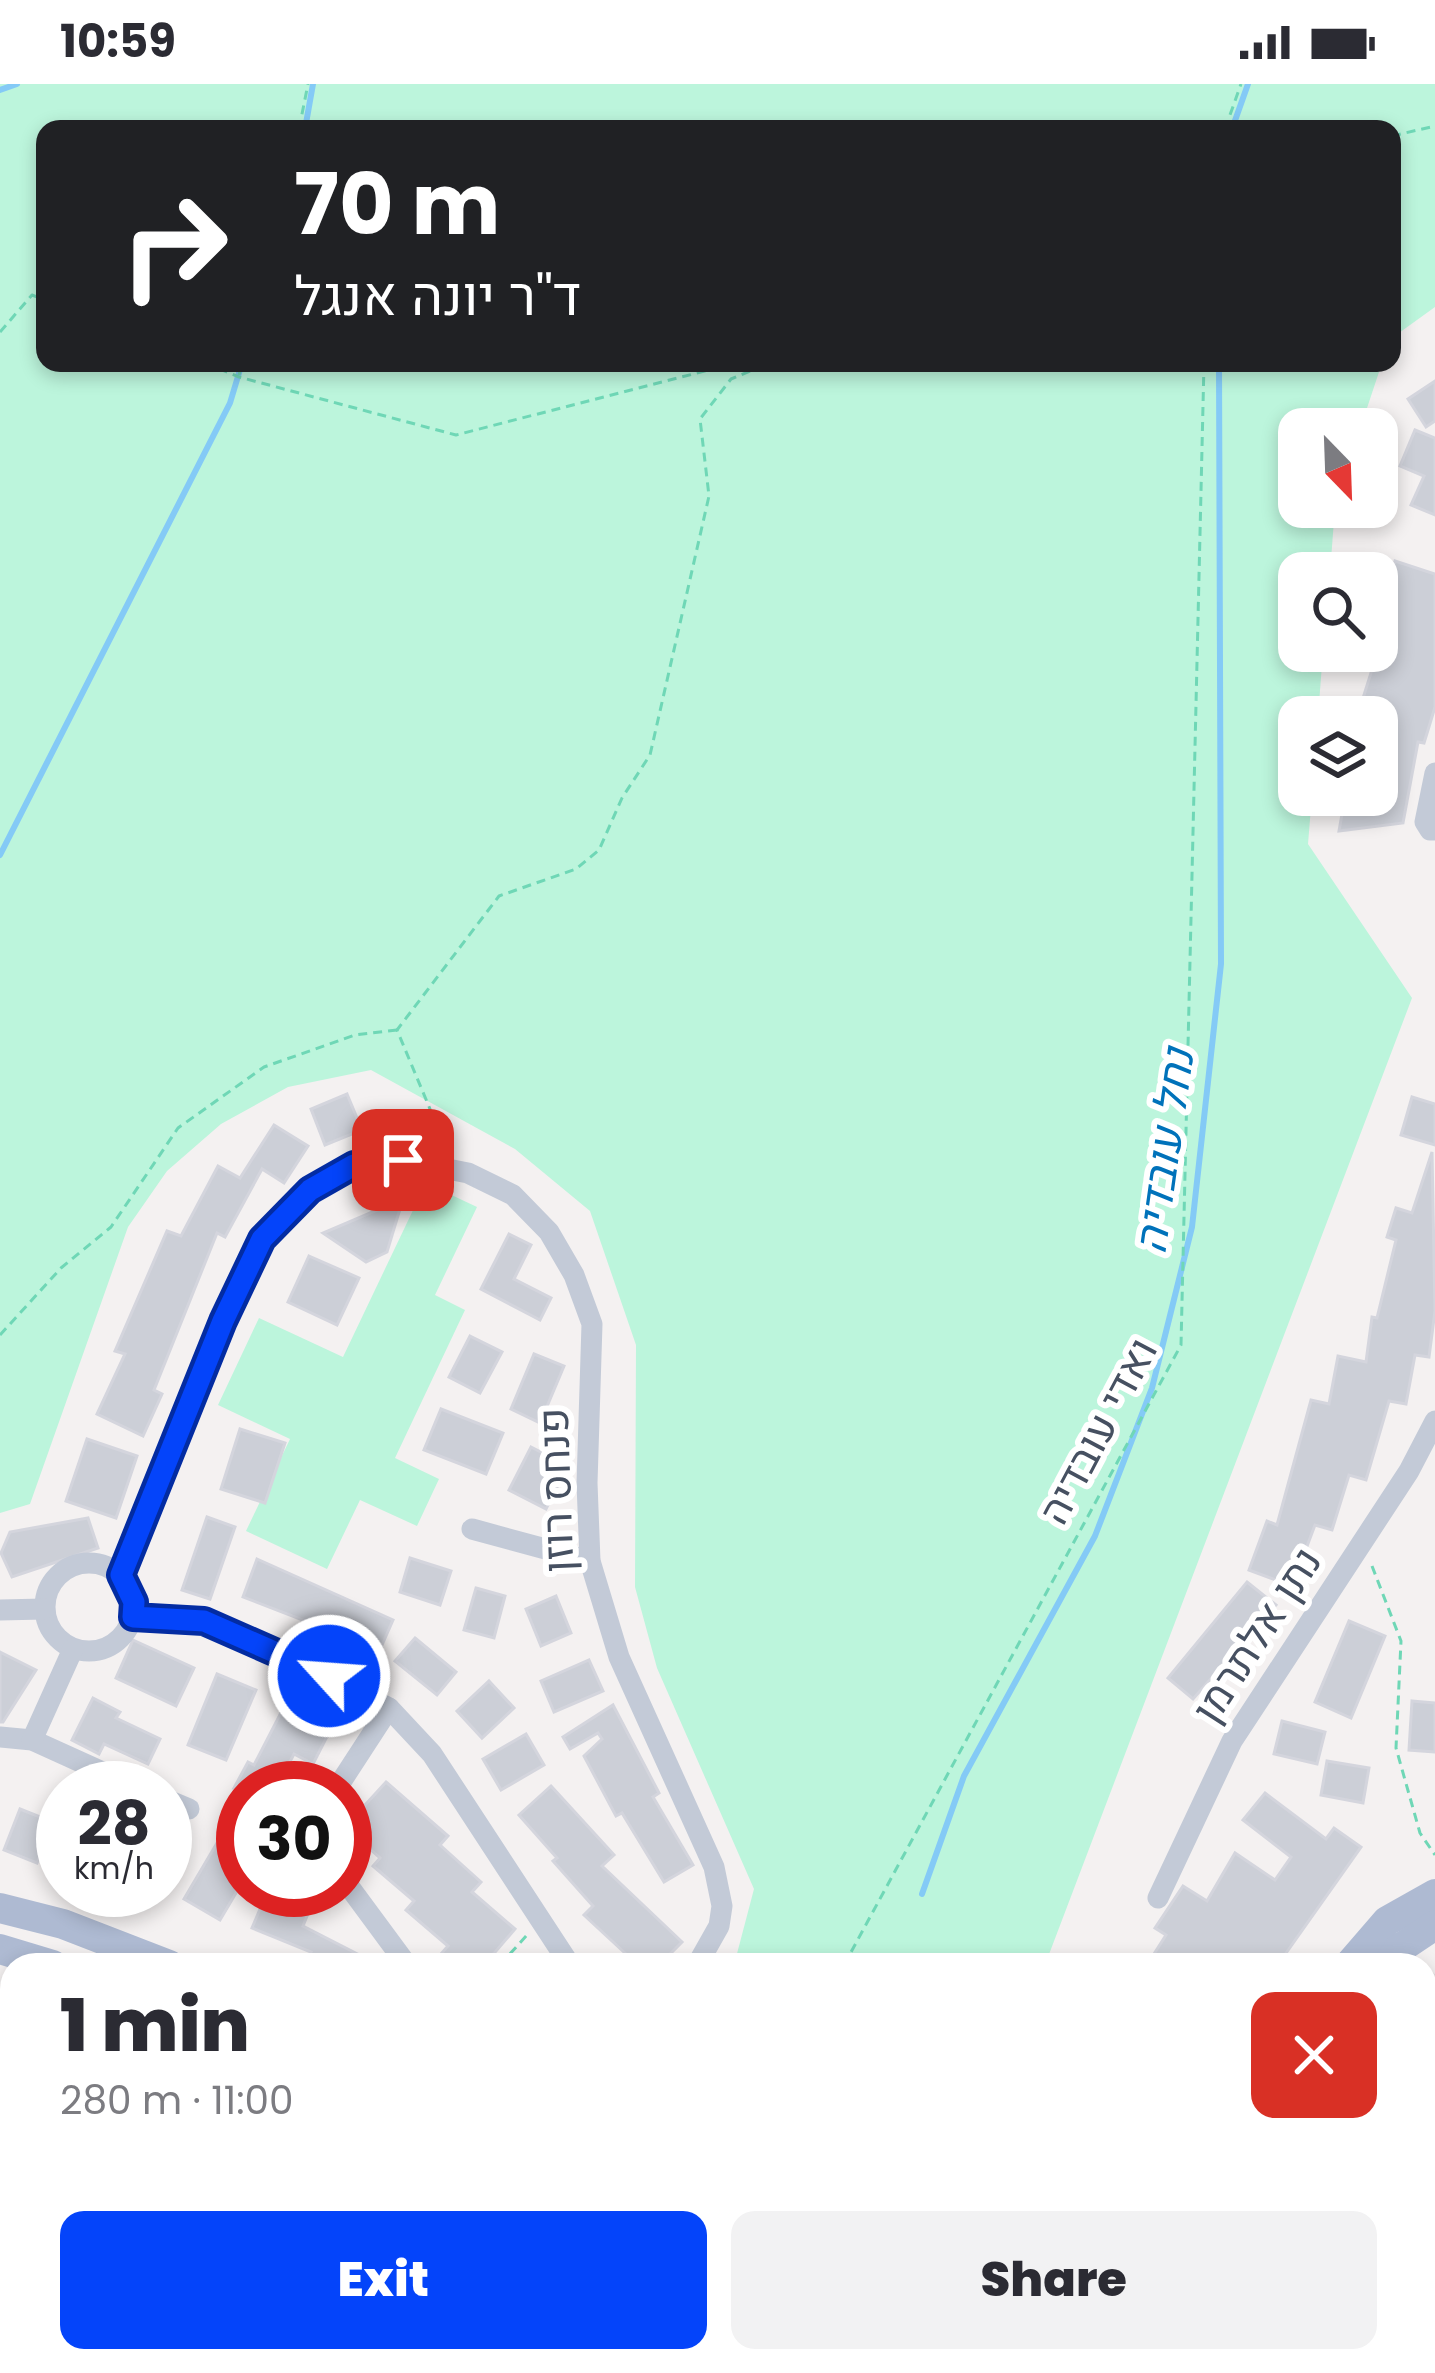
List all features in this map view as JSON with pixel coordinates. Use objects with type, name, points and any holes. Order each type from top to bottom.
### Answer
[{"type":"main road","points":[[0,1893],[138,1953]]},
{"type":"main road","points":[[1359,1953],[1387,1921],[1435,1894]]},
{"type":"main road","points":[[0,1908],[63,1924]]},
{"type":"main road","points":[[1397,1953],[1435,1925]]},
{"type":"street","points":[[1435,773],[1425,822],[1435,830]]},
{"type":"street","name":"פנחס רוזן","points":[[121,1575],[223,1321],[262,1239],[310,1190],[354,1165],[403,1160],[467,1173],[513,1196],[549,1232],[574,1275],[592,1324],[586,1483],[590,1562],[619,1657],[714,1867],[722,1906],[719,1926],[704,1953]]},
{"type":"street","name":"נתן אלתרמן","points":[[1158,1898],[1232,1741],[1409,1471],[1435,1421]]},
{"type":"street","points":[[472,1529],[590,1562]]},
{"type":"street","points":[[94,1562],[121,1575],[134,1602],[133,1617],[117,1642],[103,1649],[74,1649],[52,1633],[44,1609],[46,1594],[64,1569],[94,1562]]},
{"type":"street","points":[[0,1610],[44,1609]]},
{"type":"street","points":[[133,1617],[204,1621],[299,1660],[389,1708],[432,1754],[561,1953]]},
{"type":"street","points":[[32,1741],[74,1649]]},
{"type":"street","points":[[355,1761],[389,1708]]},
{"type":"street","points":[[0,1737],[32,1741],[77,1761]]},
{"type":"street","points":[[372,1917],[398,1953]]},
{"type":"path","points":[[301,120],[308,84]]},
{"type":"path","points":[[1228,120],[1241,84]]},
{"type":"path","points":[[1401,134],[1435,126]]},
{"type":"path","points":[[0,332],[32,295],[36,297]]},
{"type":"path","points":[[229,372],[456,436],[701,372]]},
{"type":"path","points":[[239,376],[240,372]]},
{"type":"path","points":[[0,1335],[61,1268],[111,1227],[178,1128],[264,1067],[355,1035],[397,1030],[499,896],[576,869],[599,850],[622,798],[650,755],[709,496],[700,418],[730,379],[747,372]]},
{"type":"path","name":"ואדי עובדיה","points":[[851,1953],[1181,1345],[1204,372]]},
{"type":"path","points":[[397,1030],[430,1109],[433,1166]]},
{"type":"path","points":[[1363,1542],[1401,1641],[1396,1748],[1420,1833],[1435,1855]]},
{"type":"path","points":[[511,1953],[539,1922]]},
{"type":"green space","points":[[0,84],[1435,84],[1435,307],[1401,332],[1401,120],[36,120],[36,372],[1379,372],[1367,408],[1278,408],[1278,528],[1333,528],[1332,552],[1278,552],[1278,672],[1321,672],[1320,696],[1278,696],[1278,816],[1310,816],[1308,844],[1412,998],[1050,1953],[737,1953],[754,1889],[657,1668],[635,1587],[636,1345],[590,1211],[515,1149],[371,1070],[288,1087],[221,1124],[167,1171],[128,1227],[30,1504],[0,1513]]},
{"type":"green space","points":[[426,1183],[477,1207],[435,1295],[465,1310],[395,1458],[439,1479],[417,1526],[360,1500],[327,1569],[246,1531],[290,1439],[218,1405],[259,1318],[343,1357]]},
{"type":"building","points":[[1435,381],[1435,421],[1426,427],[1408,399]]},
{"type":"building","points":[[1415,430],[1435,438],[1435,515],[1411,505],[1424,476],[1400,466]]},
{"type":"building","points":[[1398,562],[1435,574],[1435,707],[1424,743],[1418,742],[1403,823],[1339,831],[1342,816],[1398,816],[1398,696],[1364,696],[1371,672],[1398,672]]},
{"type":"building","points":[[347,1094],[362,1130],[325,1145],[311,1109]]},
{"type":"building","points":[[1412,1097],[1435,1104],[1435,1145],[1401,1135]]},
{"type":"building","points":[[274,1125],[308,1146],[284,1183],[262,1169],[225,1237],[217,1233],[154,1390],[162,1394],[143,1436],[97,1414],[125,1354],[115,1351],[167,1231],[181,1236],[218,1166],[240,1178]]},
{"type":"building","points":[[1432,1152],[1435,1311],[1429,1357],[1415,1355],[1406,1404],[1389,1401],[1366,1480],[1349,1475],[1332,1530],[1315,1525],[1292,1586],[1249,1570],[1267,1521],[1277,1525],[1311,1400],[1329,1404],[1338,1356],[1366,1362],[1372,1317],[1377,1318],[1396,1240],[1387,1237],[1396,1208],[1412,1213]]},
{"type":"building","points":[[403,1199],[387,1252],[366,1262],[323,1233]]},
{"type":"building","points":[[509,1234],[531,1245],[514,1279],[551,1298],[540,1320],[481,1289]]},
{"type":"building","points":[[309,1256],[359,1278],[337,1325],[288,1302]]},
{"type":"building","points":[[470,1336],[502,1352],[480,1393],[449,1377]]},
{"type":"building","points":[[534,1354],[564,1366],[540,1423],[511,1409]]},
{"type":"building","points":[[441,1409],[503,1433],[486,1474],[424,1450]]},
{"type":"building","points":[[240,1429],[285,1443],[265,1503],[221,1489]]},
{"type":"building","points":[[87,1439],[137,1456],[116,1518],[66,1501]]},
{"type":"building","points":[[531,1447],[568,1466],[546,1509],[509,1490]]},
{"type":"building","points":[[207,1517],[235,1527],[210,1599],[182,1590]]},
{"type":"building","points":[[88,1518],[98,1548],[12,1577],[1,1553],[10,1532]]},
{"type":"building","points":[[410,1558],[451,1571],[440,1605],[400,1592]]},
{"type":"building","points":[[257,1559],[393,1620],[378,1654],[243,1597]]},
{"type":"building","points":[[1247,1582],[1276,1605],[1193,1699],[1168,1678]]},
{"type":"building","points":[[476,1588],[505,1596],[494,1638],[464,1630]]},
{"type":"building","points":[[556,1596],[571,1633],[541,1646],[526,1609]]},
{"type":"building","points":[[1349,1621],[1385,1636],[1351,1718],[1315,1702]]},
{"type":"building","points":[[415,1638],[456,1672],[437,1695],[395,1661]]},
{"type":"building","points":[[133,1640],[194,1668],[176,1706],[116,1678]]},
{"type":"building","points":[[0,1652],[36,1670],[3,1722],[0,1722]]},
{"type":"building","points":[[589,1660],[603,1691],[554,1712],[541,1681]]},
{"type":"building","points":[[217,1674],[256,1690],[226,1760],[188,1745]]},
{"type":"building","points":[[489,1681],[514,1708],[482,1738],[457,1711]]},
{"type":"building","points":[[93,1698],[120,1712],[116,1718],[160,1739],[149,1761],[104,1744],[99,1754],[72,1740]]},
{"type":"building","points":[[288,1699],[334,1723],[315,1761],[294,1754],[290,1761],[256,1761]]},
{"type":"building","points":[[1412,1701],[1435,1703],[1435,1752],[1409,1750]]},
{"type":"building","points":[[613,1705],[659,1793],[653,1797],[693,1865],[664,1882],[622,1813],[616,1816],[584,1756],[602,1739],[598,1733],[570,1749],[563,1737]]},
{"type":"building","points":[[1282,1721],[1325,1732],[1317,1764],[1274,1754]]},
{"type":"building","points":[[526,1734],[544,1765],[501,1790],[483,1759]]},
{"type":"building","points":[[1327,1761],[1369,1768],[1363,1803],[1321,1795]]},
{"type":"building","points":[[386,1782],[448,1836],[440,1845],[481,1882],[472,1892],[515,1929],[494,1953],[442,1953],[448,1946],[406,1910],[414,1901],[373,1866],[380,1858],[372,1851],[372,1797]]},
{"type":"building","points":[[551,1786],[614,1855],[602,1866],[682,1942],[671,1953],[625,1953],[584,1915],[593,1906],[519,1815]]},
{"type":"building","points":[[1265,1793],[1326,1839],[1334,1828],[1361,1847],[1286,1953],[1155,1953],[1166,1935],[1155,1928],[1183,1886],[1207,1901],[1235,1853],[1275,1880],[1291,1857],[1243,1820]]},
{"type":"building","points":[[20,1809],[36,1815],[36,1863],[4,1850]]},
{"type":"building","points":[[216,1845],[216,1917],[220,1920],[192,1904],[192,1885]]},
{"type":"building","points":[[257,1917],[307,1917],[303,1926],[356,1953],[311,1952],[252,1928]]},
{"type":"waterway","points":[[0,90],[17,84]]},
{"type":"waterway","points":[[307,120],[313,84]]},
{"type":"waterway","name":"נחל עובדיה","points":[[1235,120],[1248,84]]},
{"type":"waterway","points":[[0,855],[230,403],[239,372]]},
{"type":"waterway","name":"נחל עובדיה","points":[[922,1894],[964,1776],[1095,1536],[1152,1388],[1192,1227],[1221,964],[1219,372]]},
{"type":"route","points":[[329,1676],[204,1621],[133,1617],[130,1587],[121,1575],[223,1321],[262,1239],[310,1190],[354,1165],[403,1160]]}]
